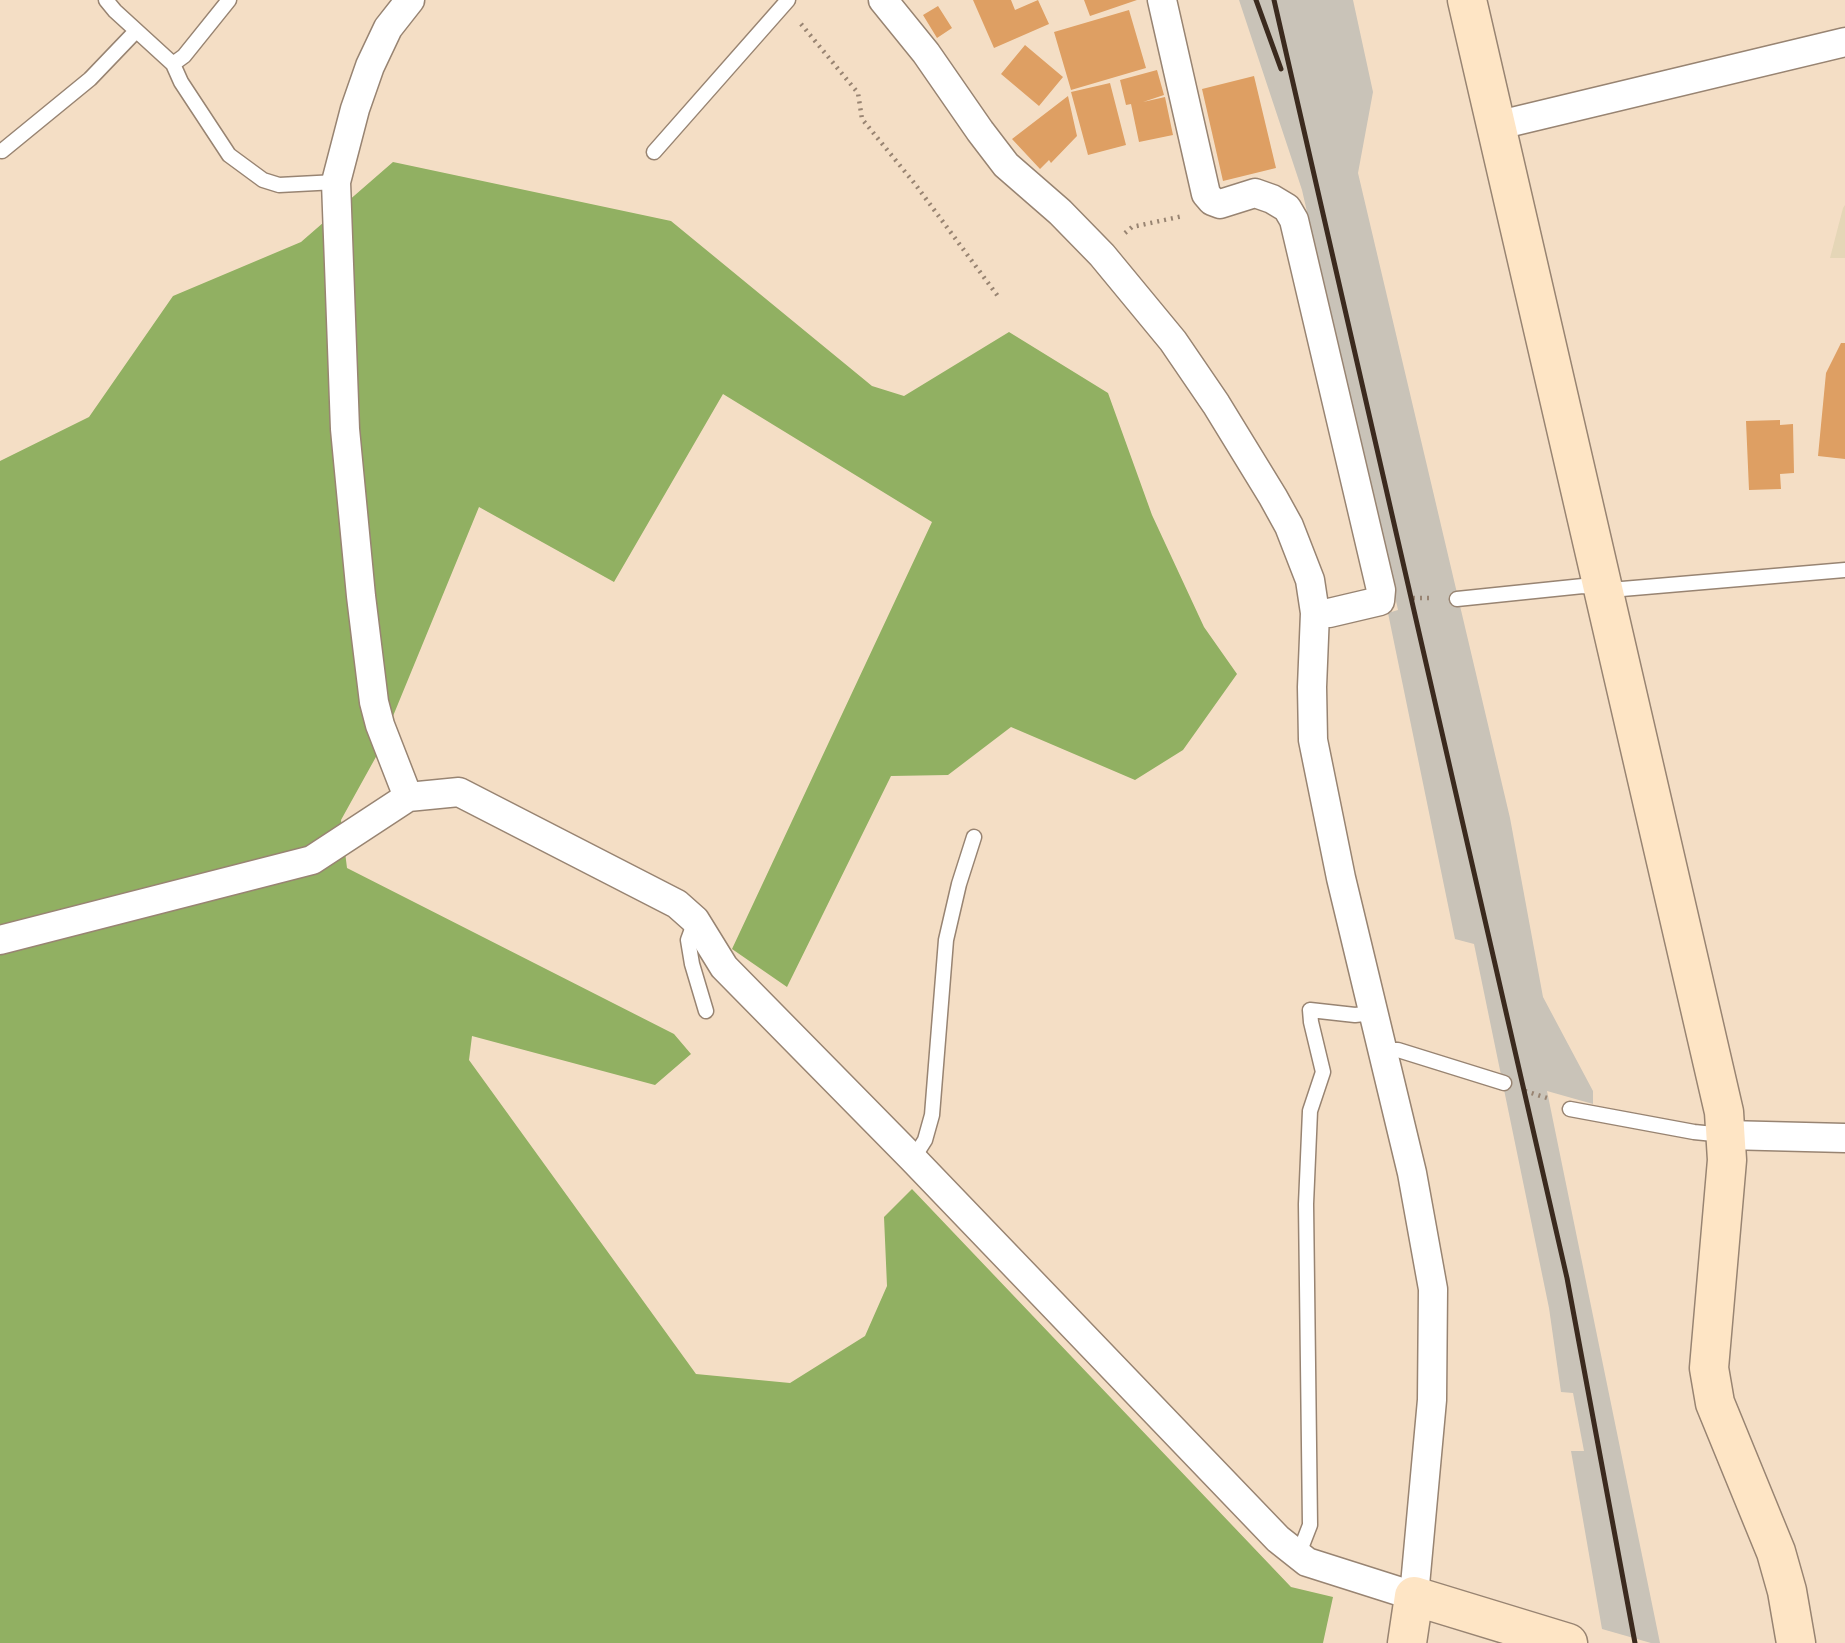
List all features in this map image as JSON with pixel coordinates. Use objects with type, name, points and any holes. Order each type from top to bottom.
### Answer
[{"type":"street","points":[[408,797],[380,725],[374,702],[361,596],[345,429],[336,182],[355,109],[370,66],[388,28],[411,0]]},
{"type":"street","points":[[883,0],[933,61],[1006,165],[1102,254],[1173,341],[1252,461],[1289,526],[1302,558],[1314,597],[1315,613],[1311,687],[1313,740],[1340,878],[1412,1173],[1433,1289],[1432,1400],[1414,1596],[1407,1643]]},
{"type":"street","points":[[1162,0],[1206,194],[1212,201],[1220,204],[1255,193],[1272,198],[1287,208],[1294,220],[1381,583],[1380,601],[1329,613],[1315,613]]},
{"type":"street","points":[[1466,0],[1724,1112],[1727,1160],[1709,1368],[1714,1403],[1776,1552],[1787,1591],[1796,1643]]},
{"type":"street","points":[[1495,126],[1845,42]]},
{"type":"street","points":[[0,940],[312,860],[408,797],[459,792],[677,904],[695,920],[724,967],[913,1158],[1293,1553],[1328,1570],[1568,1643]]},
{"type":"street","points":[[1726,1135],[1845,1138]]},
{"type":"lane","points":[[106,0],[173,64],[181,82],[229,155],[263,180],[279,185],[336,182]]},
{"type":"lane","points":[[173,64],[184,55],[229,0]]},
{"type":"lane","points":[[654,152],[788,0]]},
{"type":"lane","points":[[2,151],[90,79],[136,31]]},
{"type":"lane","points":[[1457,599],[1583,586],[1622,589],[1845,570]]},
{"type":"lane","points":[[913,1158],[925,1140],[932,1115],[946,940],[959,884],[974,837]]},
{"type":"lane","points":[[695,920],[688,940],[706,1012]]},
{"type":"lane","points":[[1293,1553],[1303,1543],[1310,1525],[1306,1204],[1310,1111],[1323,1072],[1310,1010],[1356,1015],[1373,1013]]},
{"type":"lane","points":[[1383,1051],[1398,1050],[1504,1083]]},
{"type":"lane","points":[[1570,1109],[1694,1132],[1726,1135]]},
{"type":"path","points":[[800,19],[804,29],[858,93],[862,119],[915,184],[1000,299]]},
{"type":"path","points":[[1102,254],[1132,227],[1193,213],[1212,201]]},
{"type":"path","points":[[1380,601],[1404,601],[1420,597],[1457,599]]},
{"type":"path","points":[[1504,1083],[1549,1098],[1570,1109]]},
{"type":"shaded area","points":[[1239,0],[1353,0],[1373,92],[1358,173],[1510,818],[1543,997],[1593,1091],[1593,1104],[1547,1091],[1660,1643],[1651,1643],[1602,1629],[1571,1451],[1584,1451],[1573,1393],[1561,1392],[1549,1308],[1474,944],[1455,939],[1388,613],[1398,610],[1302,190]]},
{"type":"shaded area","points":[[1845,205],[1845,258],[1830,258],[1843,208]]},
{"type":"green space","points":[[393,162],[671,221],[872,386],[904,396],[1009,332],[1108,393],[1152,515],[1204,627],[1237,674],[1183,750],[1135,780],[1011,727],[948,775],[891,776],[787,987],[732,949],[932,522],[723,394],[614,582],[479,507],[377,755],[341,820],[347,868],[674,1034],[691,1054],[655,1085],[472,1036],[469,1060],[696,1374],[790,1383],[865,1336],[887,1286],[884,1217],[912,1189],[1291,1587],[1333,1597],[1323,1643],[0,1643],[0,461],[89,417],[173,296],[301,242]]},
{"type":"building","points":[[973,0],[1011,0],[1015,10],[1038,0],[1049,24],[994,48]]},
{"type":"building","points":[[1084,0],[1137,0],[1090,16]]},
{"type":"building","points":[[938,6],[952,28],[937,38],[923,15]]},
{"type":"building","points":[[1129,10],[1146,68],[1071,90],[1054,32]]},
{"type":"building","points":[[1025,45],[1063,77],[1039,106],[1001,74]]},
{"type":"building","points":[[1157,70],[1164,95],[1143,102],[1165,97],[1173,135],[1139,142],[1131,104],[1126,105],[1120,80]]},
{"type":"building","points":[[1254,76],[1276,168],[1223,181],[1202,89]]},
{"type":"building","points":[[1110,83],[1126,145],[1088,155],[1071,92]]},
{"type":"building","points":[[1068,96],[1077,136],[1051,163],[1049,160],[1040,169],[1012,139]]},
{"type":"building","points":[[1841,343],[1845,343],[1845,459],[1818,456],[1826,373]]},
{"type":"building","points":[[1780,420],[1780,425],[1793,424],[1794,473],[1780,474],[1781,489],[1749,490],[1746,421]]},
{"type":"railway","points":[[1256,0],[1281,69]]},
{"type":"railway","points":[[1274,0],[1567,1278],[1635,1643]]}]
